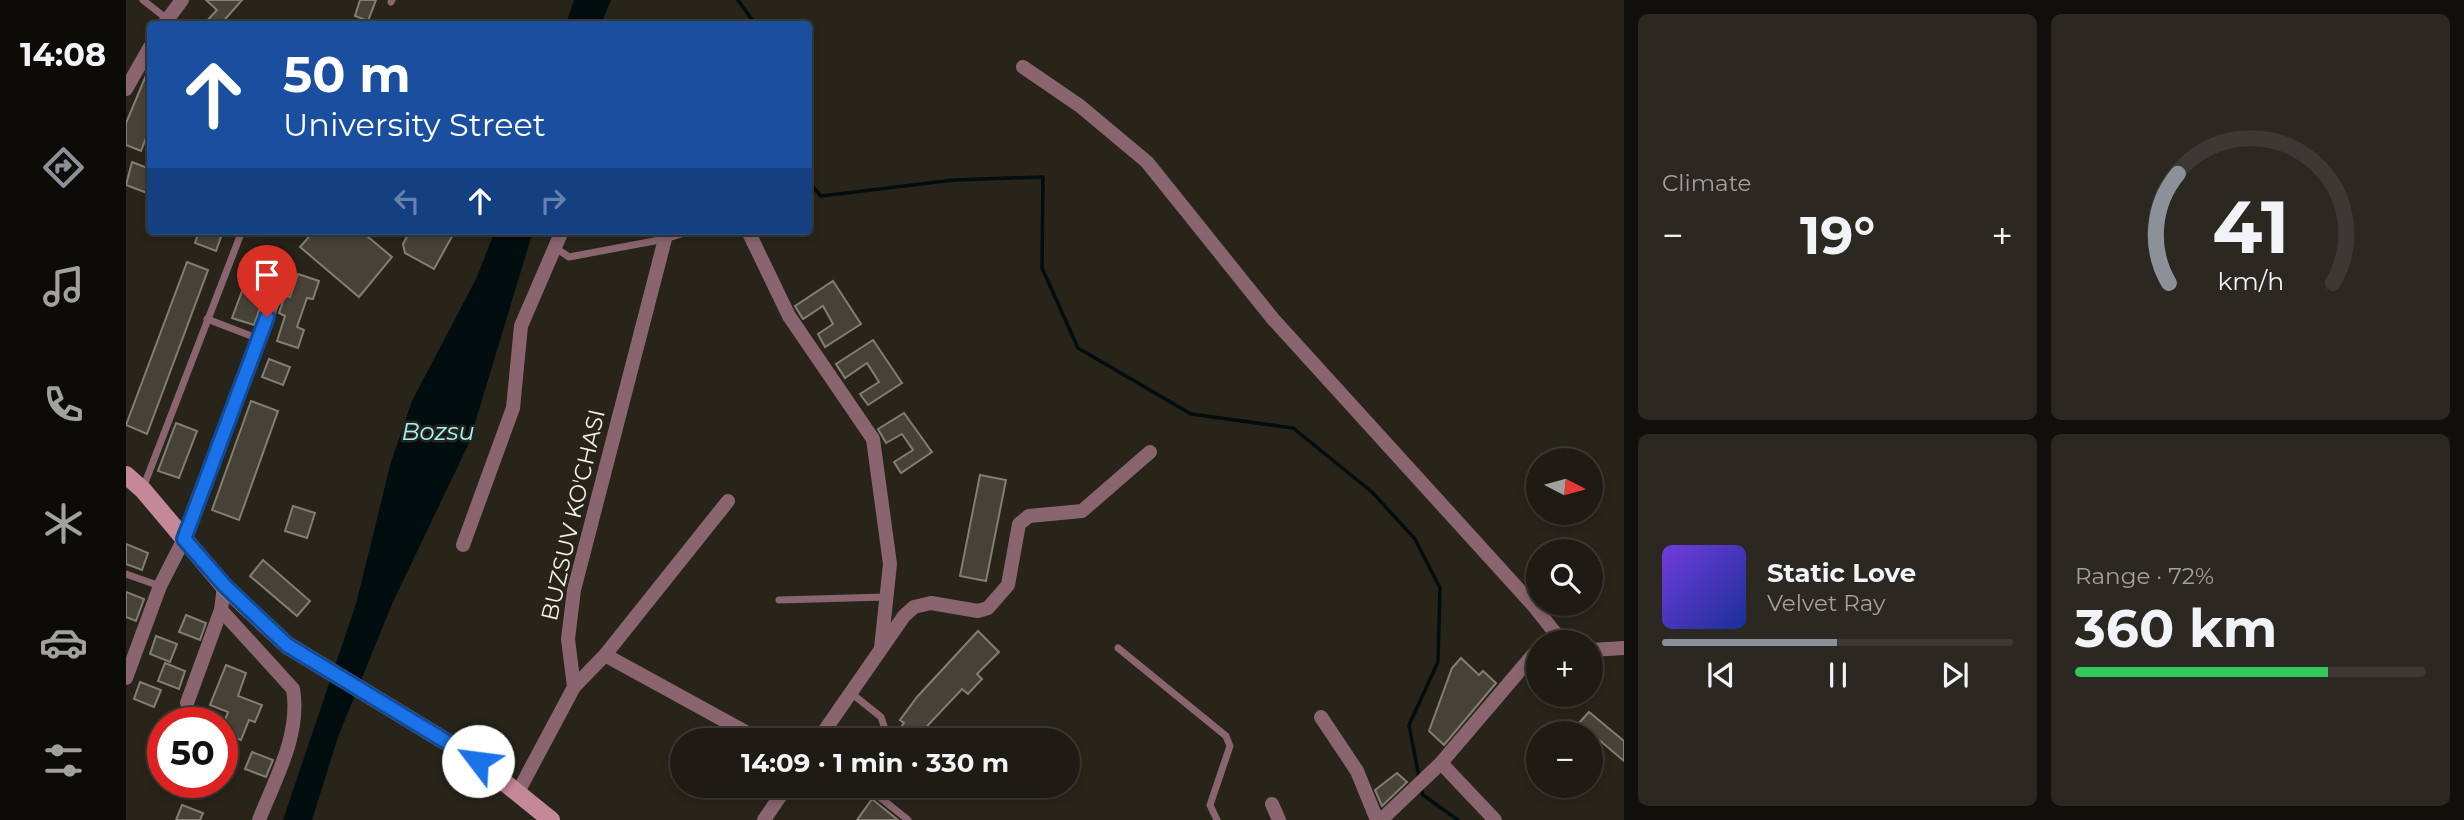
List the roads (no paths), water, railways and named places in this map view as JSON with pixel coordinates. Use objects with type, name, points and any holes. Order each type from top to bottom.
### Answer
[{"type":"main road","points":[[126,475],[143,490],[225,586],[267,627],[308,660],[478,761],[551,820]]},
{"type":"street","points":[[167,21],[182,0]]},
{"type":"street","points":[[126,89],[147,52]]},
{"type":"street","points":[[1023,67],[1080,106],[1147,162],[1273,319],[1533,605],[1547,630]]},
{"type":"street","points":[[463,545],[513,408],[521,326],[561,235]]},
{"type":"street","points":[[750,235],[789,316],[873,439],[890,564],[881,649]]},
{"type":"street","name":"BUZSUV KO'CHASI","points":[[574,687],[568,639],[574,590],[665,239]]},
{"type":"street","points":[[126,678],[160,586],[184,539],[275,296]]},
{"type":"street","points":[[826,728],[904,616],[914,607],[931,603],[978,611],[988,608],[1008,585],[1019,524],[1029,516],[1082,511],[1150,452]]},
{"type":"street","points":[[518,792],[574,687],[605,654],[729,501]]},
{"type":"street","points":[[187,703],[221,610],[225,586]]},
{"type":"street","points":[[221,610],[293,689],[296,706],[294,729],[259,820]]},
{"type":"street","points":[[1603,649],[1624,648]]},
{"type":"street","points":[[605,654],[738,728]]},
{"type":"street","points":[[1321,717],[1357,771],[1379,820],[1395,809],[1438,766],[1526,663]]},
{"type":"street","points":[[1438,766],[1495,820]]},
{"type":"street","points":[[764,820],[779,798]]},
{"type":"street","points":[[1272,803],[1279,820]]},
{"type":"lane","points":[[143,0],[165,21]]},
{"type":"lane","points":[[143,490],[240,235]]},
{"type":"lane","points":[[557,248],[569,257],[678,235]]},
{"type":"lane","points":[[207,319],[259,340]]},
{"type":"lane","points":[[126,573],[160,586]]},
{"type":"lane","points":[[779,600],[887,597]]},
{"type":"lane","points":[[1118,648],[1226,736],[1230,746],[1210,805],[1217,820]]},
{"type":"lane","points":[[851,693],[881,717],[883,728]]},
{"type":"lane","points":[[881,798],[908,820]]},
{"type":"water","points":[[574,0],[611,0],[602,21],[567,21]]},
{"type":"water","name":"Bozsu","points":[[493,235],[532,235],[469,443],[392,604],[338,737],[312,820],[283,820],[356,604],[391,462],[412,401],[476,279]]},
{"type":"waterway","points":[[738,0],[753,21]]},
{"type":"waterway","points":[[812,186],[821,196],[954,180],[1043,177],[1042,268],[1078,348],[1191,414],[1293,428],[1372,492],[1415,539],[1440,588],[1438,662],[1409,725],[1419,777]]},
{"type":"waterway","points":[[1421,788],[1423,795],[1458,820]]}]
